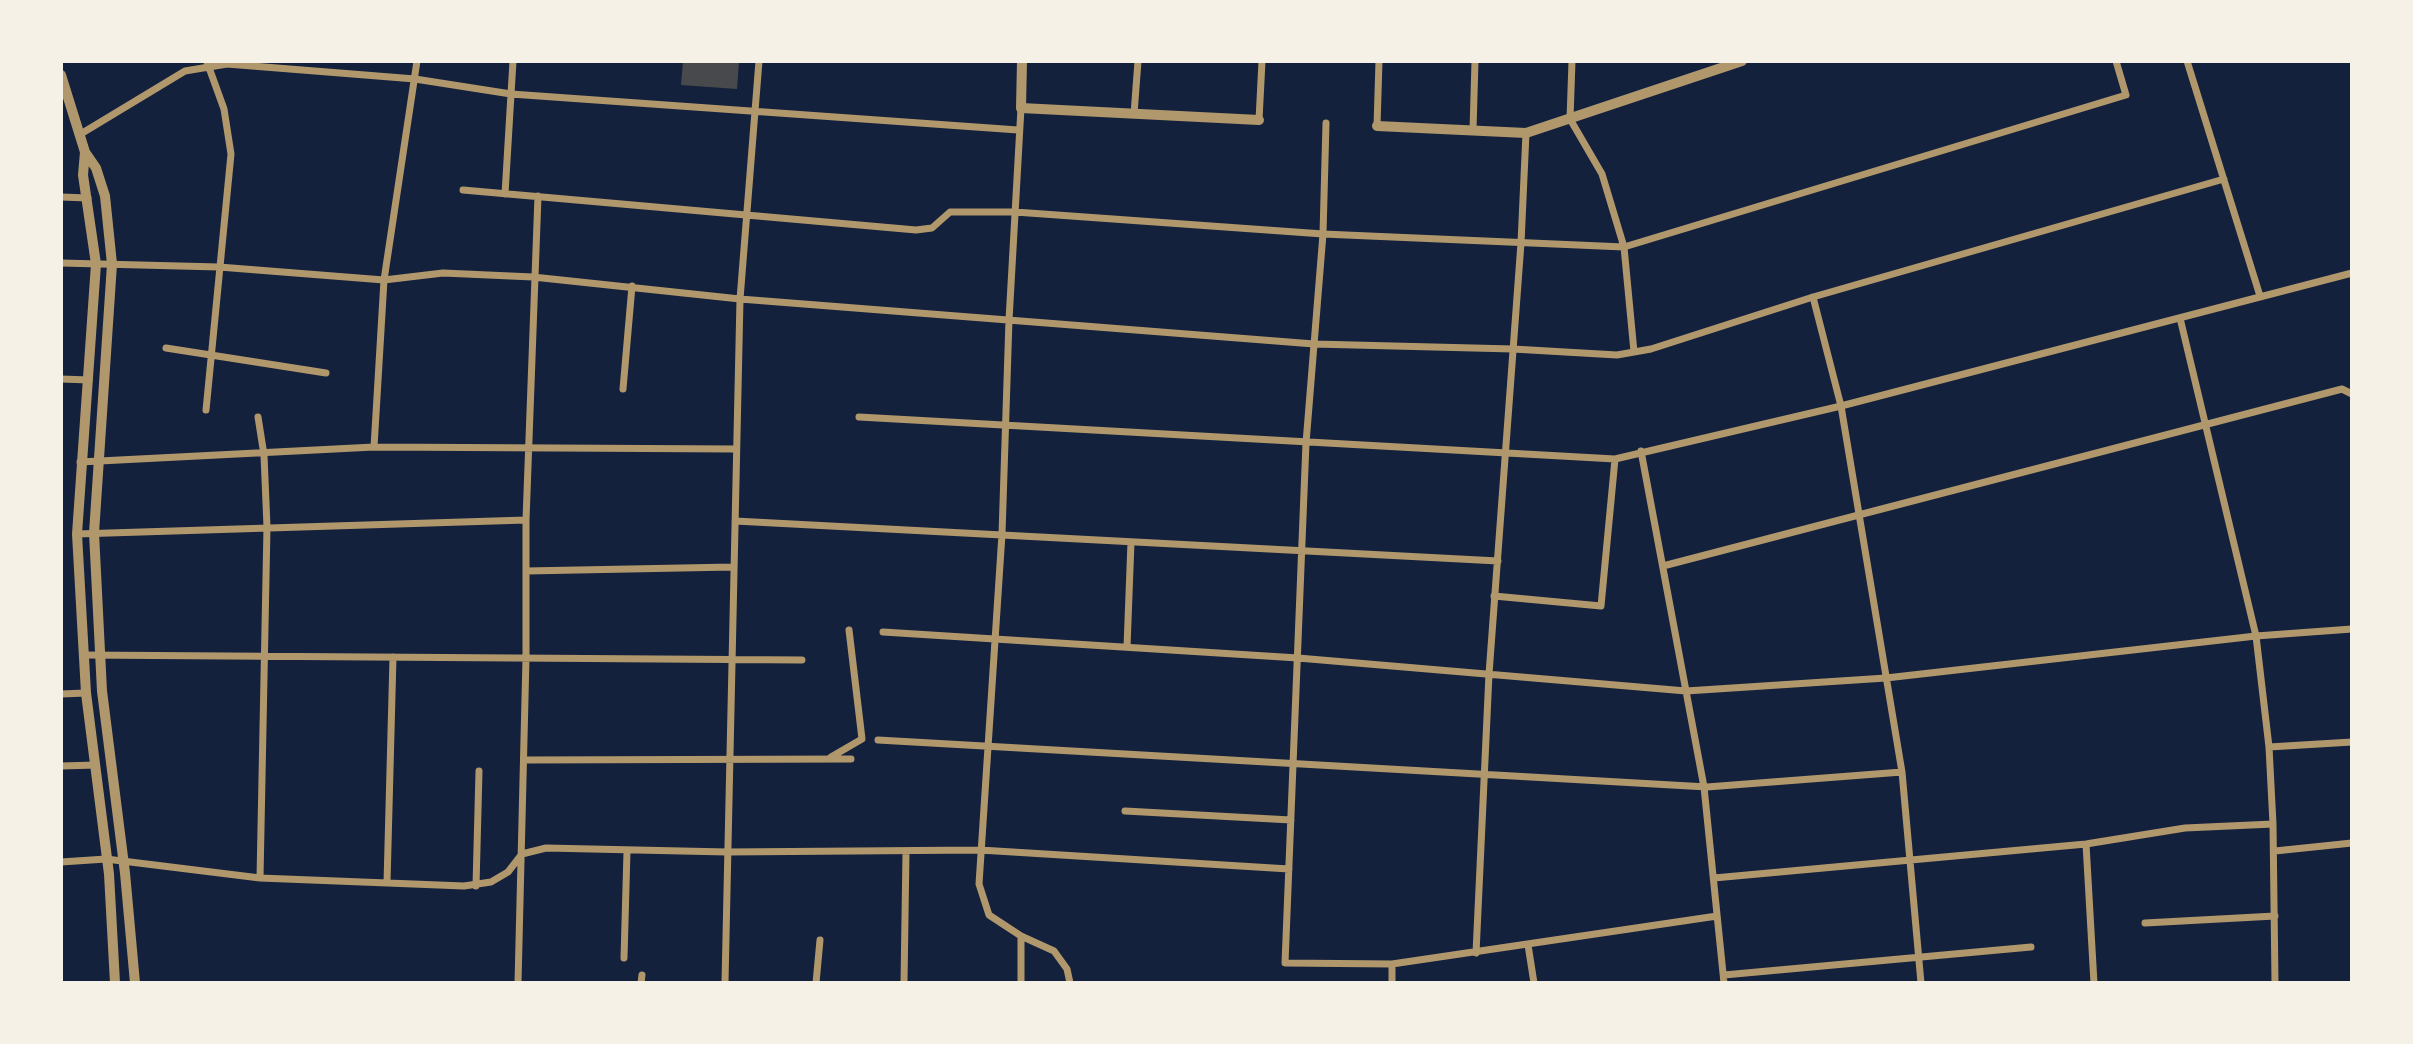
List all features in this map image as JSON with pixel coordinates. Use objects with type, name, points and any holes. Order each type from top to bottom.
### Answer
[{"type":"street","points":[[374,447],[384,280],[417,61]]},
{"type":"street","points":[[505,194],[513,61]]},
{"type":"street","points":[[725,983],[740,299],[752,113],[759,61]]},
{"type":"street","points":[[1022,61],[1002,534],[990,744],[979,850],[979,884],[989,915],[1021,936],[1045,945],[1059,956],[1070,983]]},
{"type":"street","points":[[1134,114],[1138,61]]},
{"type":"street","points":[[1021,108],[1259,120],[1262,61]]},
{"type":"street","points":[[1379,61],[1377,125],[1526,133],[1739,62]]},
{"type":"street","points":[[1473,130],[1475,61]]},
{"type":"street","points":[[1572,61],[1570,118],[1602,174],[1624,247],[1634,352]]},
{"type":"street","points":[[463,190],[916,230],[932,229],[950,212],[1015,212],[1323,234],[1624,247],[2126,95],[2116,61]]},
{"type":"street","points":[[2187,61],[2260,296]]},
{"type":"street","points":[[206,410],[230,138],[224,109],[207,63]]},
{"type":"street","points":[[79,135],[185,71],[207,63],[415,79],[511,94],[576,96],[752,113],[1018,130]]},
{"type":"street","points":[[61,75],[64,97],[85,152],[96,168],[105,196],[112,264],[94,533],[100,655],[135,983]]},
{"type":"street","points":[[1326,123],[1323,234],[1306,443],[1285,964],[1391,964],[1717,916]]},
{"type":"street","points":[[1476,953],[1489,674],[1507,453],[1526,133]]},
{"type":"street","points":[[85,152],[83,175],[89,198],[96,264],[77,534],[86,693],[106,859],[115,983]]},
{"type":"street","points":[[61,263],[219,267],[384,280],[443,273],[533,277],[740,299],[1314,344],[1513,349],[1584,355],[1634,352],[1814,297],[2224,179]]},
{"type":"street","points":[[518,983],[526,658],[526,520],[538,196]]},
{"type":"street","points":[[61,197],[89,198]]},
{"type":"street","points":[[859,417],[1615,458],[1840,406],[2352,273]]},
{"type":"street","points":[[623,390],[632,286]]},
{"type":"street","points":[[1814,297],[1840,406],[1902,772],[1922,983]]},
{"type":"street","points":[[2180,318],[2256,636],[2269,747],[2275,851],[2275,983]]},
{"type":"street","points":[[166,348],[327,373]]},
{"type":"street","points":[[61,379],[89,380]]},
{"type":"street","points":[[1662,566],[2342,389],[2352,394]]},
{"type":"street","points":[[258,417],[264,455],[267,527],[260,878]]},
{"type":"street","points":[[80,462],[264,455],[374,447],[735,449]]},
{"type":"street","points":[[1641,451],[1704,787],[1724,979],[2031,947]]},
{"type":"street","points":[[1494,596],[1601,606],[1615,458]]},
{"type":"street","points":[[77,534],[526,520]]},
{"type":"street","points":[[735,521],[1497,561]]},
{"type":"street","points":[[1127,647],[1131,542]]},
{"type":"street","points":[[526,571],[733,567]]},
{"type":"street","points":[[883,632],[1298,658],[1686,691],[1886,678],[2256,636],[2352,629]]},
{"type":"street","points":[[830,757],[862,739],[849,630]]},
{"type":"street","points":[[83,654],[802,660]]},
{"type":"street","points":[[387,883],[393,657]]},
{"type":"street","points":[[61,694],[86,693]]},
{"type":"street","points":[[878,740],[990,744],[1704,787],[1902,772]]},
{"type":"street","points":[[2269,747],[2352,742]]},
{"type":"street","points":[[524,760],[851,759]]},
{"type":"street","points":[[61,766],[96,765]]},
{"type":"street","points":[[476,886],[479,771]]},
{"type":"street","points":[[1125,811],[1291,820]]},
{"type":"street","points":[[1714,878],[2086,844],[2185,828],[2273,824]]},
{"type":"street","points":[[2275,851],[2352,843]]},
{"type":"street","points":[[2086,844],[2094,983]]},
{"type":"street","points":[[61,862],[106,859],[260,878],[476,886],[501,877],[522,854],[546,848],[727,852],[979,850],[1289,869]]},
{"type":"street","points":[[624,958],[627,851]]},
{"type":"street","points":[[904,983],[906,852]]},
{"type":"street","points":[[2145,923],[2275,916]]},
{"type":"street","points":[[1021,936],[1021,983]]},
{"type":"street","points":[[816,983],[820,940]]},
{"type":"street","points":[[1528,945],[1534,983]]},
{"type":"street","points":[[1391,964],[1392,983]]},
{"type":"building","points":[[683,61],[739,61],[737,89],[681,85]]}]
